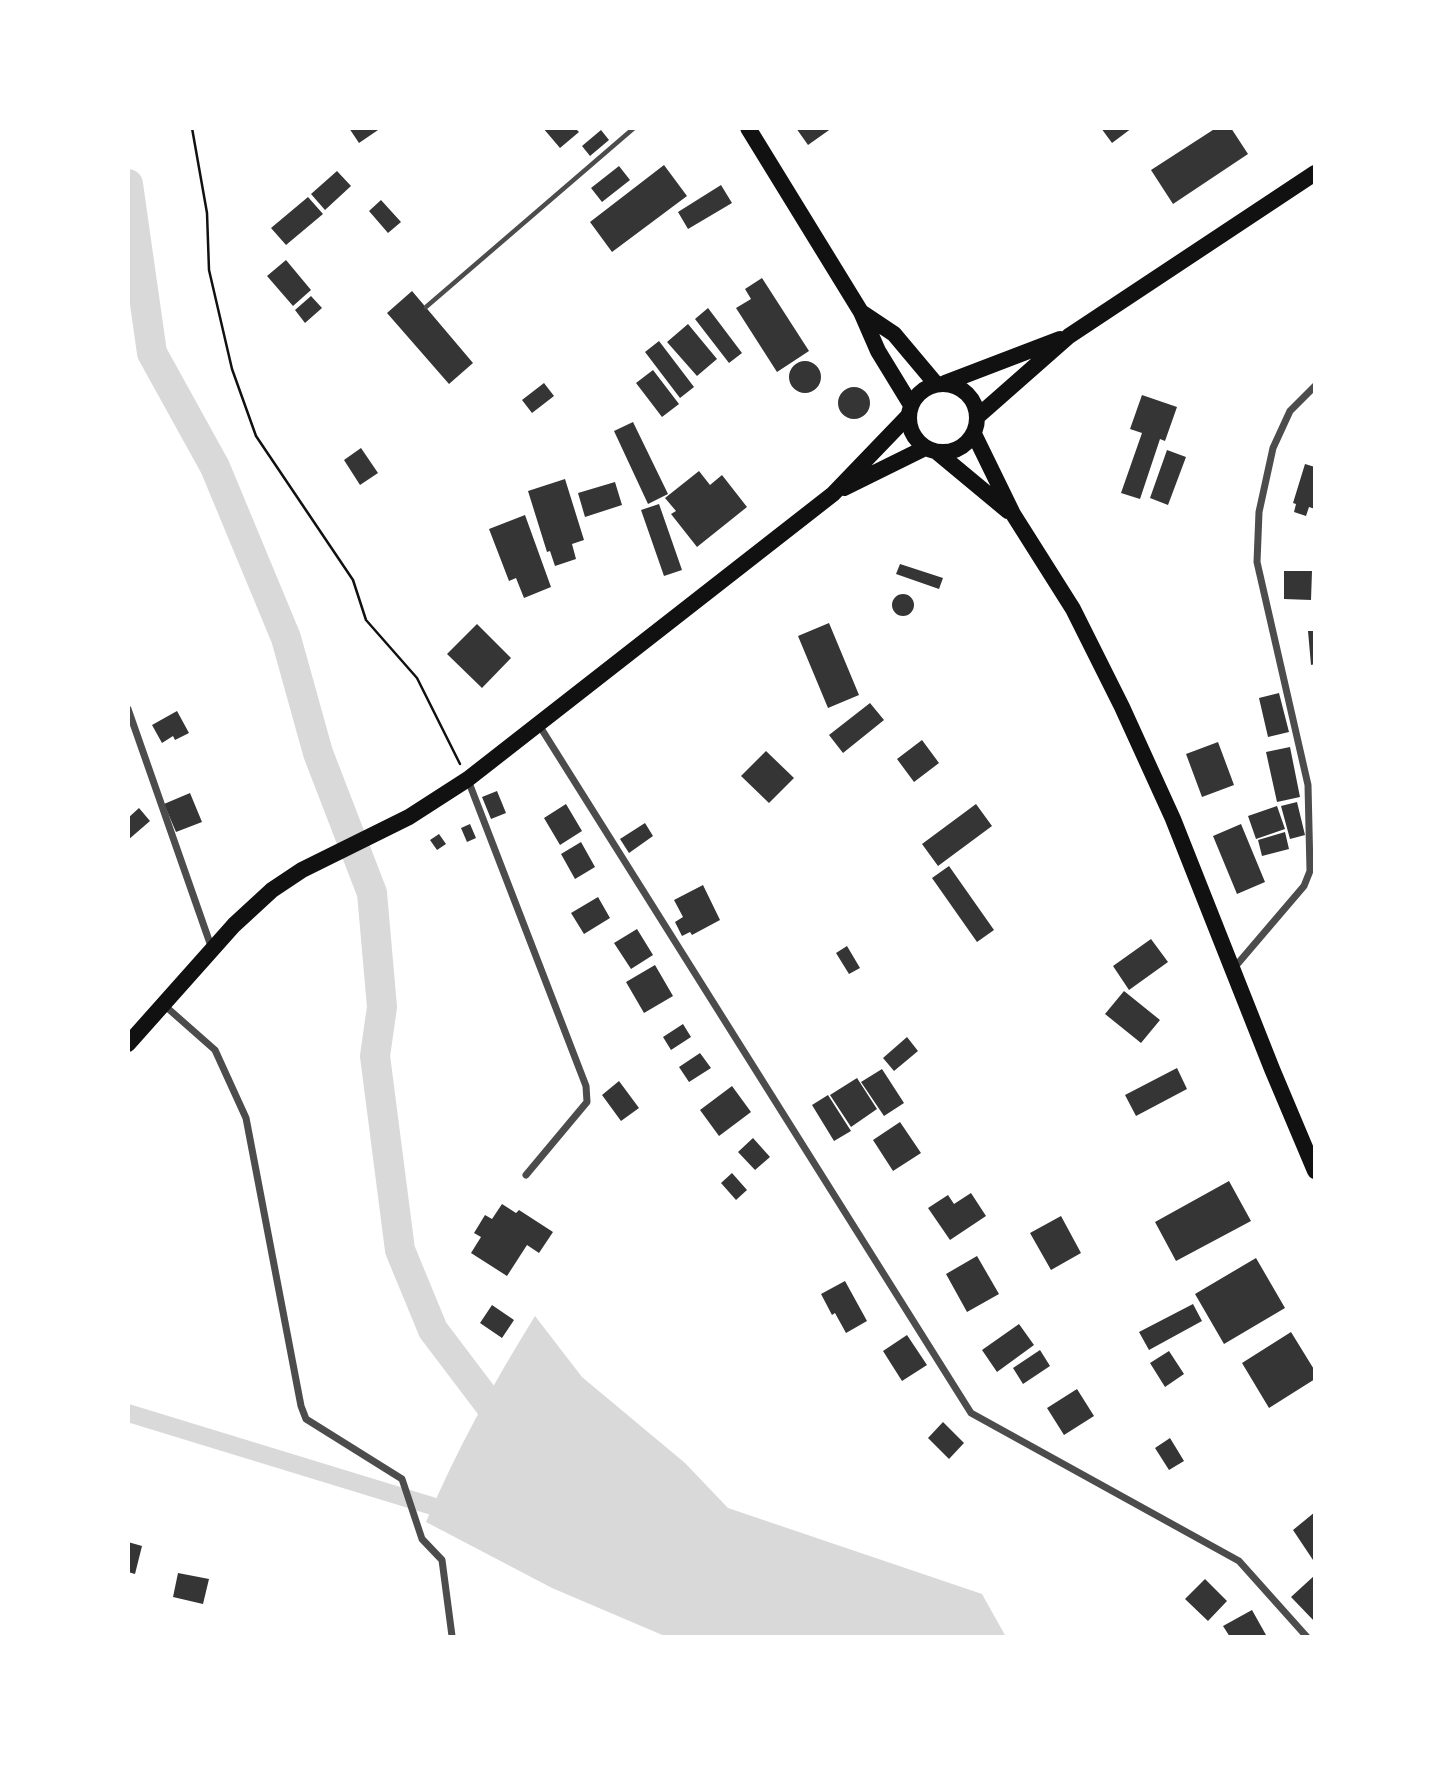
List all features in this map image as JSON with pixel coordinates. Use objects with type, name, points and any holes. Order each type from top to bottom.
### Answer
[{"type":"main road","points":[[748,128],[861,312],[878,351],[910,410],[912,434],[1013,514]]},
{"type":"main road","points":[[978,417],[1069,336],[1315,173]]},
{"type":"main road","points":[[833,494],[931,450],[948,453],[958,449],[974,434],[978,417],[975,404],[968,394],[957,386],[941,384],[894,334],[861,312]]},
{"type":"main road","points":[[128,1044],[212,949],[272,890],[302,870],[409,817],[468,779],[833,494],[910,410],[917,395],[926,388],[1069,336]]},
{"type":"main road","points":[[974,434],[1013,514],[1073,608],[1122,707],[1173,819],[1315,1171]]},
{"type":"street","points":[[1234,969],[1304,886],[1310,871],[1311,784],[1257,562],[1259,512],[1273,448],[1290,411],[1315,386]]},
{"type":"street","points":[[128,709],[212,949]]},
{"type":"street","points":[[538,725],[971,1413],[1239,1561],[1307,1637]]},
{"type":"street","points":[[468,779],[586,1086],[587,1102],[526,1175]]},
{"type":"street","points":[[163,1004],[215,1050],[246,1118],[300,1406],[306,1419],[402,1479],[422,1539],[442,1560],[452,1637]]},
{"type":"lane","points":[[426,307],[634,128]]},
{"type":"path","points":[[192,128],[207,213],[209,270],[232,369],[256,436],[353,580],[366,620],[417,678],[468,779]]},
{"type":"shaded area","points":[[535,1316],[582,1377],[685,1463],[728,1508],[982,1594],[1006,1637],[667,1637],[552,1588],[426,1522],[476,1417]]},
{"type":"building","points":[[349,128],[381,128],[359,143]]},
{"type":"building","points":[[543,128],[575,128],[579,132],[560,148]]},
{"type":"building","points":[[796,128],[832,128],[808,145]]},
{"type":"building","points":[[1101,128],[1132,128],[1112,143]]},
{"type":"building","points":[[1216,128],[1231,128],[1248,154],[1173,204],[1151,170]]},
{"type":"building","points":[[601,130],[609,140],[590,156],[582,146]]},
{"type":"building","points":[[664,165],[687,196],[612,252],[590,222]]},
{"type":"building","points":[[619,166],[630,180],[602,202],[591,188]]},
{"type":"building","points":[[337,171],[351,186],[325,210],[311,194]]},
{"type":"building","points":[[721,185],[732,203],[688,229],[678,212]]},
{"type":"building","points":[[308,197],[323,214],[286,245],[271,228]]},
{"type":"building","points":[[381,200],[401,222],[388,233],[369,211]]},
{"type":"building","points":[[286,260],[311,290],[293,306],[267,276]]},
{"type":"building","points":[[762,278],[809,351],[777,372],[736,308],[751,299],[745,289]]},
{"type":"building","points":[[412,291],[473,363],[449,384],[387,313]]},
{"type":"building","points":[[311,296],[322,308],[305,323],[295,310]]},
{"type":"building","points":[[708,308],[742,353],[729,363],[695,319]]},
{"type":"building","points":[[688,324],[717,359],[697,376],[667,342]]},
{"type":"building","points":[[659,341],[694,387],[680,398],[645,352]]},
{"type":"building","points":[[805,361],[816,366],[821,377],[816,388],[805,393],[794,388],[789,377],[794,366]]},
{"type":"building","points":[[653,370],[679,404],[662,417],[636,383]]},
{"type":"building","points":[[544,383],[554,396],[532,413],[522,400]]},
{"type":"building","points":[[854,387],[865,392],[870,403],[865,414],[854,419],[843,414],[838,403],[843,392]]},
{"type":"building","points":[[1142,395],[1177,407],[1165,441],[1160,439],[1140,499],[1121,493],[1142,433],[1130,429]]},
{"type":"building","points":[[633,422],[668,494],[648,504],[614,431]]},
{"type":"building","points":[[361,448],[378,473],[360,485],[344,460]]},
{"type":"building","points":[[1167,450],[1186,457],[1168,505],[1150,498]]},
{"type":"building","points":[[1305,464],[1315,467],[1315,509],[1309,507],[1306,516],[1294,512],[1296,504],[1293,503]]},
{"type":"building","points":[[699,471],[710,485],[722,475],[747,507],[697,547],[671,514],[676,511],[665,498]]},
{"type":"building","points":[[565,479],[584,540],[572,544],[576,559],[555,566],[550,551],[547,552],[528,491]]},
{"type":"building","points":[[615,482],[622,505],[585,517],[578,493]]},
{"type":"building","points":[[659,504],[682,570],[664,576],[641,510]]},
{"type":"building","points":[[525,515],[551,587],[524,598],[516,578],[509,581],[489,529]]},
{"type":"building","points":[[900,564],[943,578],[939,589],[896,574]]},
{"type":"building","points":[[1284,571],[1312,571],[1311,600],[1284,599]]},
{"type":"building","points":[[903,594],[911,597],[914,605],[911,613],[903,616],[895,613],[892,605],[895,597]]},
{"type":"building","points":[[829,623],[859,695],[828,708],[798,636]]},
{"type":"building","points":[[477,624],[511,658],[482,688],[447,654]]},
{"type":"building","points":[[1308,631],[1315,631],[1315,664],[1311,665]]},
{"type":"building","points":[[1279,693],[1289,732],[1268,737],[1259,698]]},
{"type":"building","points":[[870,703],[884,720],[843,753],[829,735]]},
{"type":"building","points":[[177,711],[189,733],[175,740],[173,736],[162,743],[152,725]]},
{"type":"building","points":[[922,740],[939,763],[914,782],[897,759]]},
{"type":"building","points":[[1218,742],[1234,785],[1202,797],[1186,754]]},
{"type":"building","points":[[1290,747],[1300,797],[1277,802],[1266,752]]},
{"type":"building","points":[[766,751],[794,778],[769,803],[741,776]]},
{"type":"building","points":[[497,791],[506,813],[491,819],[482,797]]},
{"type":"building","points":[[190,793],[202,822],[176,832],[164,804]]},
{"type":"building","points":[[1297,802],[1305,835],[1290,839],[1281,806]]},
{"type":"building","points":[[566,804],[582,831],[560,845],[544,818]]},
{"type":"building","points":[[976,804],[992,826],[938,866],[922,844]]},
{"type":"building","points":[[1277,806],[1285,829],[1256,839],[1248,816]]},
{"type":"building","points":[[139,808],[150,821],[128,840],[128,818]]},
{"type":"building","points":[[645,823],[653,836],[629,853],[620,839]]},
{"type":"building","points":[[470,824],[476,838],[467,842],[461,828]]},
{"type":"building","points":[[1241,824],[1265,882],[1237,894],[1213,836]]},
{"type":"building","points":[[1285,832],[1289,849],[1262,856],[1258,840]]},
{"type":"building","points":[[439,834],[446,844],[437,850],[430,840]]},
{"type":"building","points":[[581,842],[595,867],[575,879],[561,854]]},
{"type":"building","points":[[949,866],[994,930],[977,942],[932,878]]},
{"type":"building","points":[[703,885],[720,920],[692,935],[690,932],[682,936],[675,922],[683,917],[674,900]]},
{"type":"building","points":[[598,897],[610,918],[584,934],[571,913]]},
{"type":"building","points":[[637,929],[653,955],[631,969],[614,943]]},
{"type":"building","points":[[1151,939],[1168,962],[1129,990],[1113,966]]},
{"type":"building","points":[[847,946],[860,968],[849,974],[836,953]]},
{"type":"building","points":[[655,965],[673,996],[644,1013],[626,982]]},
{"type":"building","points":[[1124,991],[1160,1020],[1141,1043],[1105,1014]]},
{"type":"building","points":[[683,1024],[691,1037],[671,1050],[663,1037]]},
{"type":"building","points":[[907,1037],[918,1051],[894,1071],[883,1058]]},
{"type":"building","points":[[700,1053],[711,1068],[689,1082],[679,1067]]},
{"type":"building","points":[[1177,1068],[1187,1089],[1136,1116],[1125,1095]]},
{"type":"building","points":[[882,1069],[904,1103],[884,1116],[861,1082]]},
{"type":"building","points":[[857,1078],[877,1109],[851,1127],[830,1095]]},
{"type":"building","points":[[619,1081],[639,1108],[621,1121],[602,1095]]},
{"type":"building","points":[[732,1086],[751,1112],[719,1136],[700,1110]]},
{"type":"building","points":[[828,1095],[851,1131],[834,1141],[812,1105]]},
{"type":"building","points":[[900,1122],[921,1153],[893,1171],[873,1140]]},
{"type":"building","points":[[753,1138],[770,1157],[755,1170],[738,1152]]},
{"type":"building","points":[[732,1173],[747,1190],[736,1200],[721,1183]]},
{"type":"building","points":[[1229,1181],[1251,1221],[1176,1261],[1155,1222]]},
{"type":"building","points":[[971,1193],[986,1216],[950,1240],[928,1208],[948,1195],[954,1204]]},
{"type":"building","points":[[502,1204],[516,1213],[519,1210],[553,1232],[539,1253],[527,1245],[507,1276],[471,1253],[481,1237],[474,1233],[485,1215],[492,1219]]},
{"type":"building","points":[[1061,1216],[1081,1253],[1051,1270],[1030,1233]]},
{"type":"building","points":[[977,1256],[999,1294],[967,1312],[946,1274]]},
{"type":"building","points":[[1256,1258],[1285,1308],[1224,1344],[1195,1294]]},
{"type":"building","points":[[845,1281],[867,1321],[846,1333],[821,1294]]},
{"type":"building","points":[[1193,1304],[1202,1321],[1149,1350],[1139,1332]]},
{"type":"building","points":[[492,1305],[514,1320],[502,1338],[480,1323]]},
{"type":"building","points":[[1019,1324],[1034,1345],[997,1372],[982,1350]]},
{"type":"building","points":[[1291,1332],[1315,1371],[1315,1379],[1269,1408],[1242,1363]]},
{"type":"building","points":[[907,1335],[927,1365],[902,1381],[883,1351]]},
{"type":"building","points":[[1040,1350],[1050,1366],[1023,1384],[1013,1368]]},
{"type":"building","points":[[1169,1351],[1184,1374],[1165,1387],[1150,1363]]},
{"type":"building","points":[[1077,1389],[1094,1416],[1064,1435],[1047,1408]]},
{"type":"building","points":[[943,1422],[964,1443],[949,1459],[928,1438]]},
{"type":"building","points":[[1170,1438],[1184,1461],[1169,1470],[1155,1448]]},
{"type":"building","points":[[1315,1512],[1315,1563],[1293,1530]]},
{"type":"building","points":[[128,1542],[142,1546],[135,1574],[128,1572]]},
{"type":"building","points":[[178,1573],[209,1579],[203,1604],[173,1597]]},
{"type":"building","points":[[1315,1575],[1315,1622],[1291,1597]]},
{"type":"building","points":[[1205,1579],[1227,1601],[1208,1621],[1185,1599]]},
{"type":"building","points":[[1252,1610],[1266,1635],[1230,1637],[1223,1626]]},
{"type":"waterway","points":[[128,184],[152,353],[215,467],[286,638],[318,753],[372,893],[382,1007],[375,1056],[400,1250],[433,1330],[511,1433]]},
{"type":"waterway","points":[[128,1413],[432,1506]]}]
